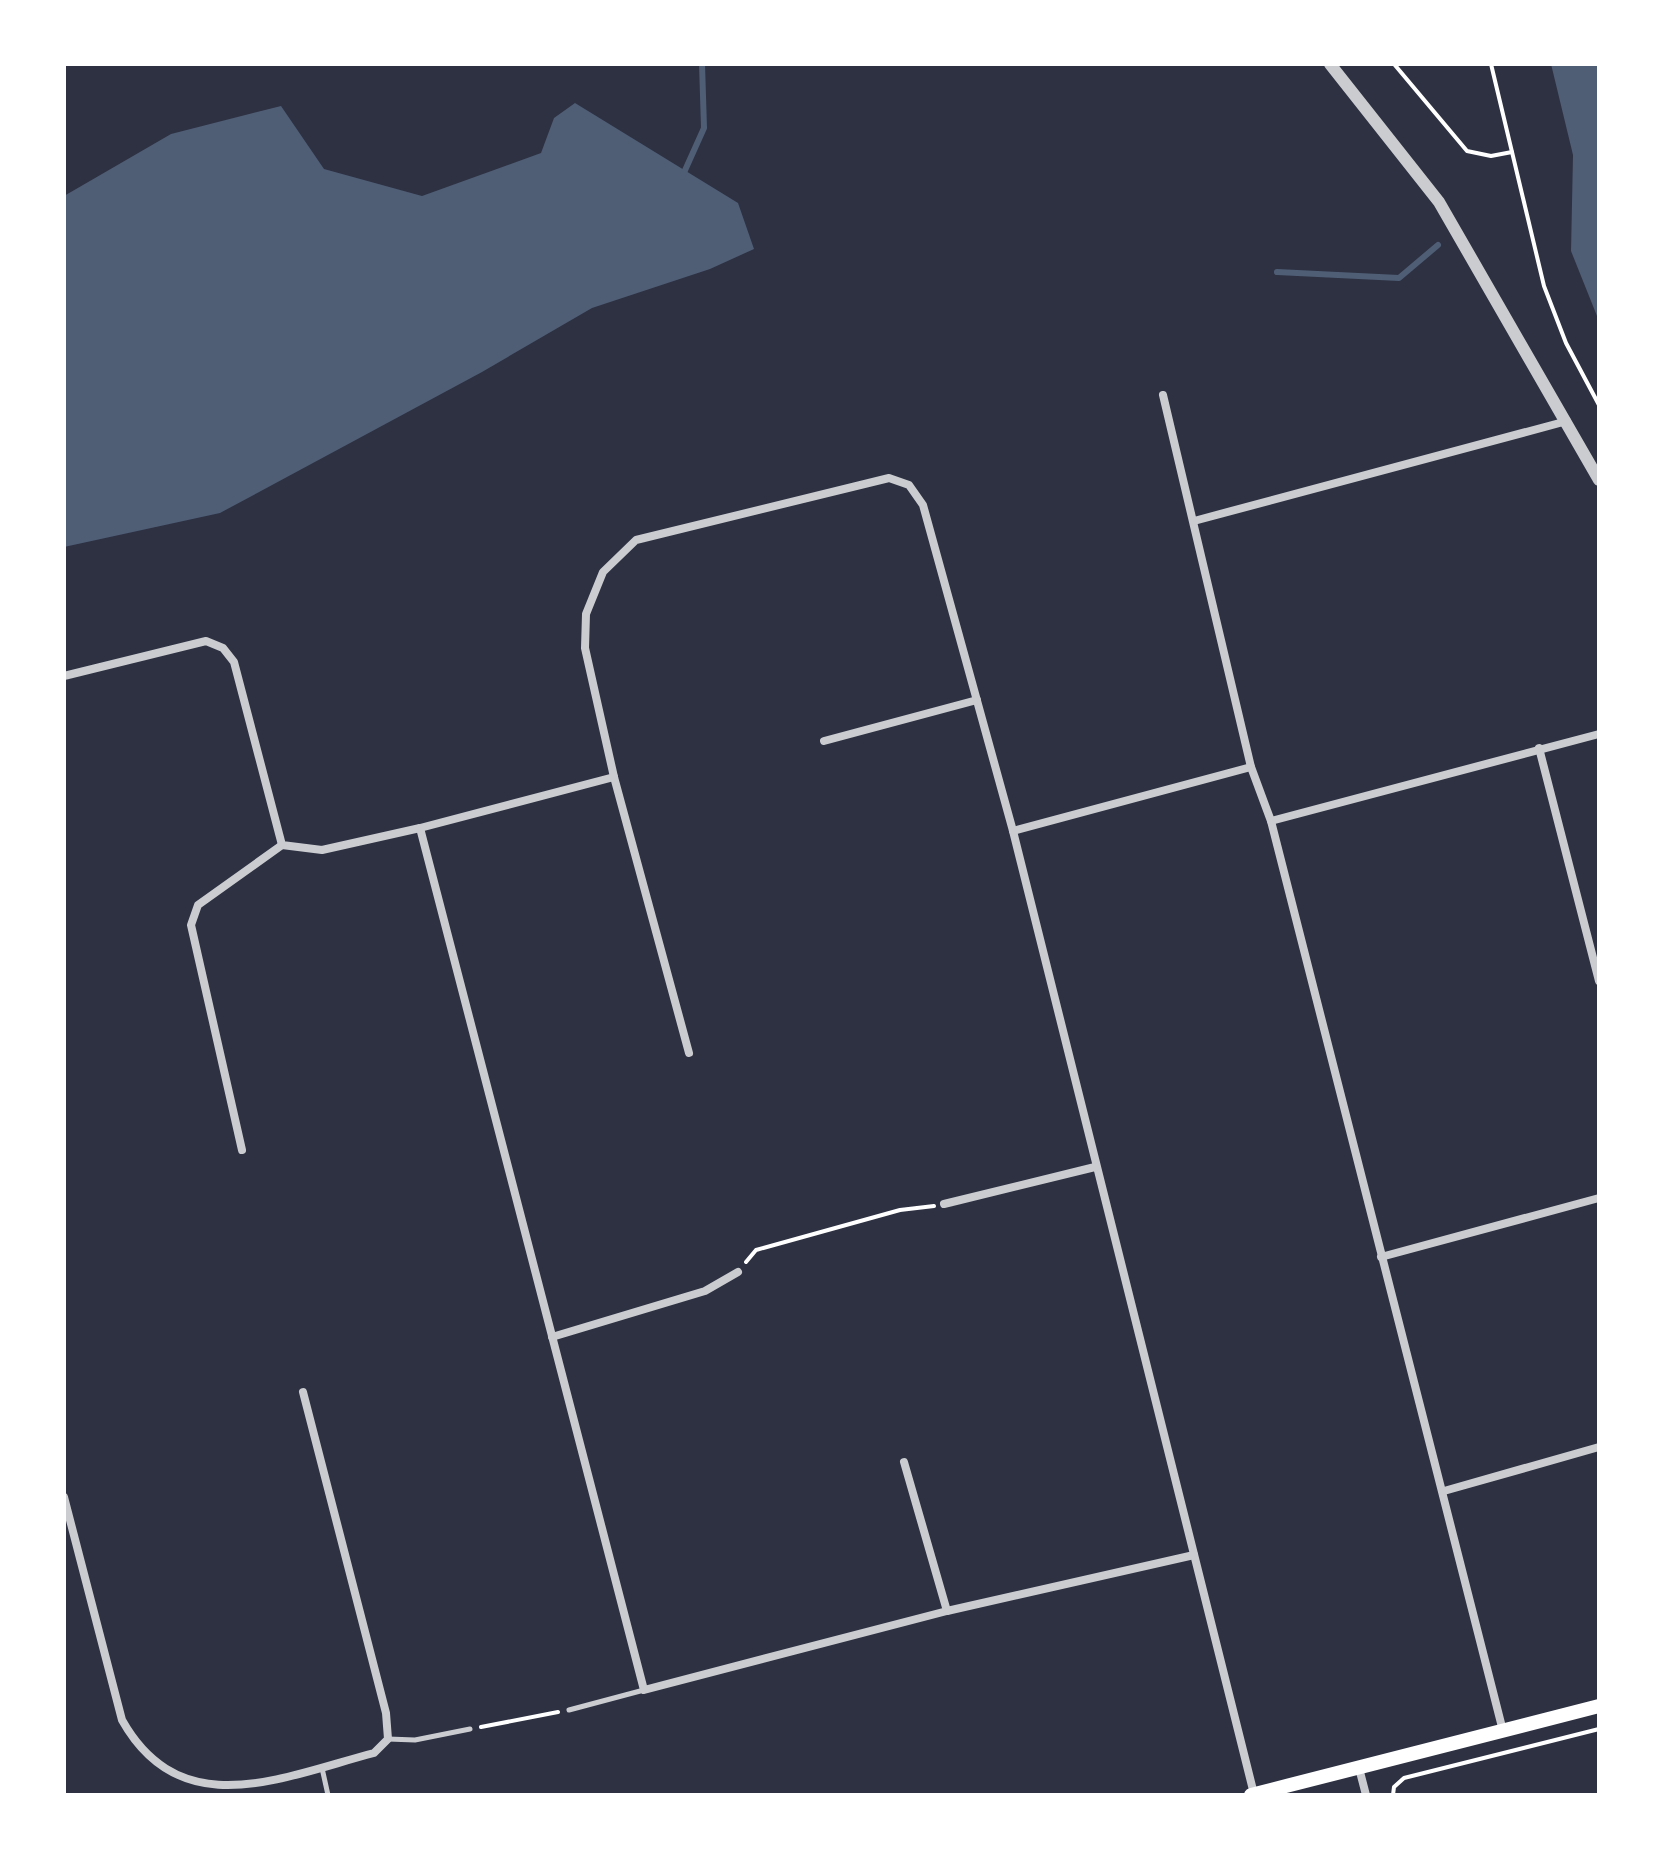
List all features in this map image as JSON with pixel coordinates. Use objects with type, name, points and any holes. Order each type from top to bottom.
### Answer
[{"type":"main road","points":[[1253,1795],[1599,1706]]},
{"type":"street","points":[[1330,64],[1439,202],[1599,480]]},
{"type":"street","points":[[1163,395],[1251,767],[1271,821],[1503,1731]]},
{"type":"street","points":[[1194,521],[1567,421]]},
{"type":"street","points":[[689,1053],[614,777],[585,648],[586,614],[603,572],[636,540],[889,478],[909,485],[923,505],[1013,831],[1253,1795]]},
{"type":"street","points":[[64,676],[206,641],[223,648],[234,662],[282,845]]},
{"type":"street","points":[[824,741],[977,700]]},
{"type":"street","points":[[1271,821],[1599,734]]},
{"type":"street","points":[[1539,748],[1599,981]]},
{"type":"street","points":[[1013,831],[1251,767]]},
{"type":"street","points":[[242,1150],[191,925],[198,905],[282,845],[322,850],[420,828],[614,777]]},
{"type":"street","points":[[420,828],[644,1690],[947,1611],[1194,1555]]},
{"type":"street","points":[[944,1204],[1095,1167]]},
{"type":"street","points":[[1381,1257],[1599,1198]]},
{"type":"street","points":[[552,1337],[705,1291],[738,1272]]},
{"type":"street","points":[[64,1497],[122,1720],[136,1746],[156,1765],[185,1781],[210,1787],[239,1787],[374,1753],[388,1739],[386,1713],[303,1392]]},
{"type":"street","points":[[1444,1491],[1599,1447]]},
{"type":"street","points":[[904,1462],[947,1611]]},
{"type":"street","points":[[1359,1768],[1366,1795]]},
{"type":"lane","points":[[569,1710],[644,1690]]},
{"type":"lane","points":[[388,1739],[415,1740],[470,1729]]},
{"type":"lane","points":[[321,1767],[328,1795]]},
{"type":"path","points":[[1394,64],[1467,151],[1491,156],[1512,152]]},
{"type":"path","points":[[1491,64],[1544,286],[1566,343],[1599,405]]},
{"type":"path","points":[[738,1272],[756,1250],[900,1210],[944,1204]]},
{"type":"path","points":[[470,1729],[569,1710]]},
{"type":"path","points":[[1393,1795],[1394,1787],[1404,1778],[1599,1729]]},
{"type":"water","points":[[1551,64],[1599,64],[1599,321],[1571,251],[1573,155]]},
{"type":"water","points":[[575,103],[738,203],[754,249],[710,269],[592,308],[482,372],[220,513],[64,547],[64,196],[171,134],[281,106],[324,169],[422,196],[541,153],[554,118]]},
{"type":"waterway","points":[[682,177],[704,128],[702,64]]},
{"type":"waterway","points":[[1277,272],[1399,278],[1438,245]]}]
